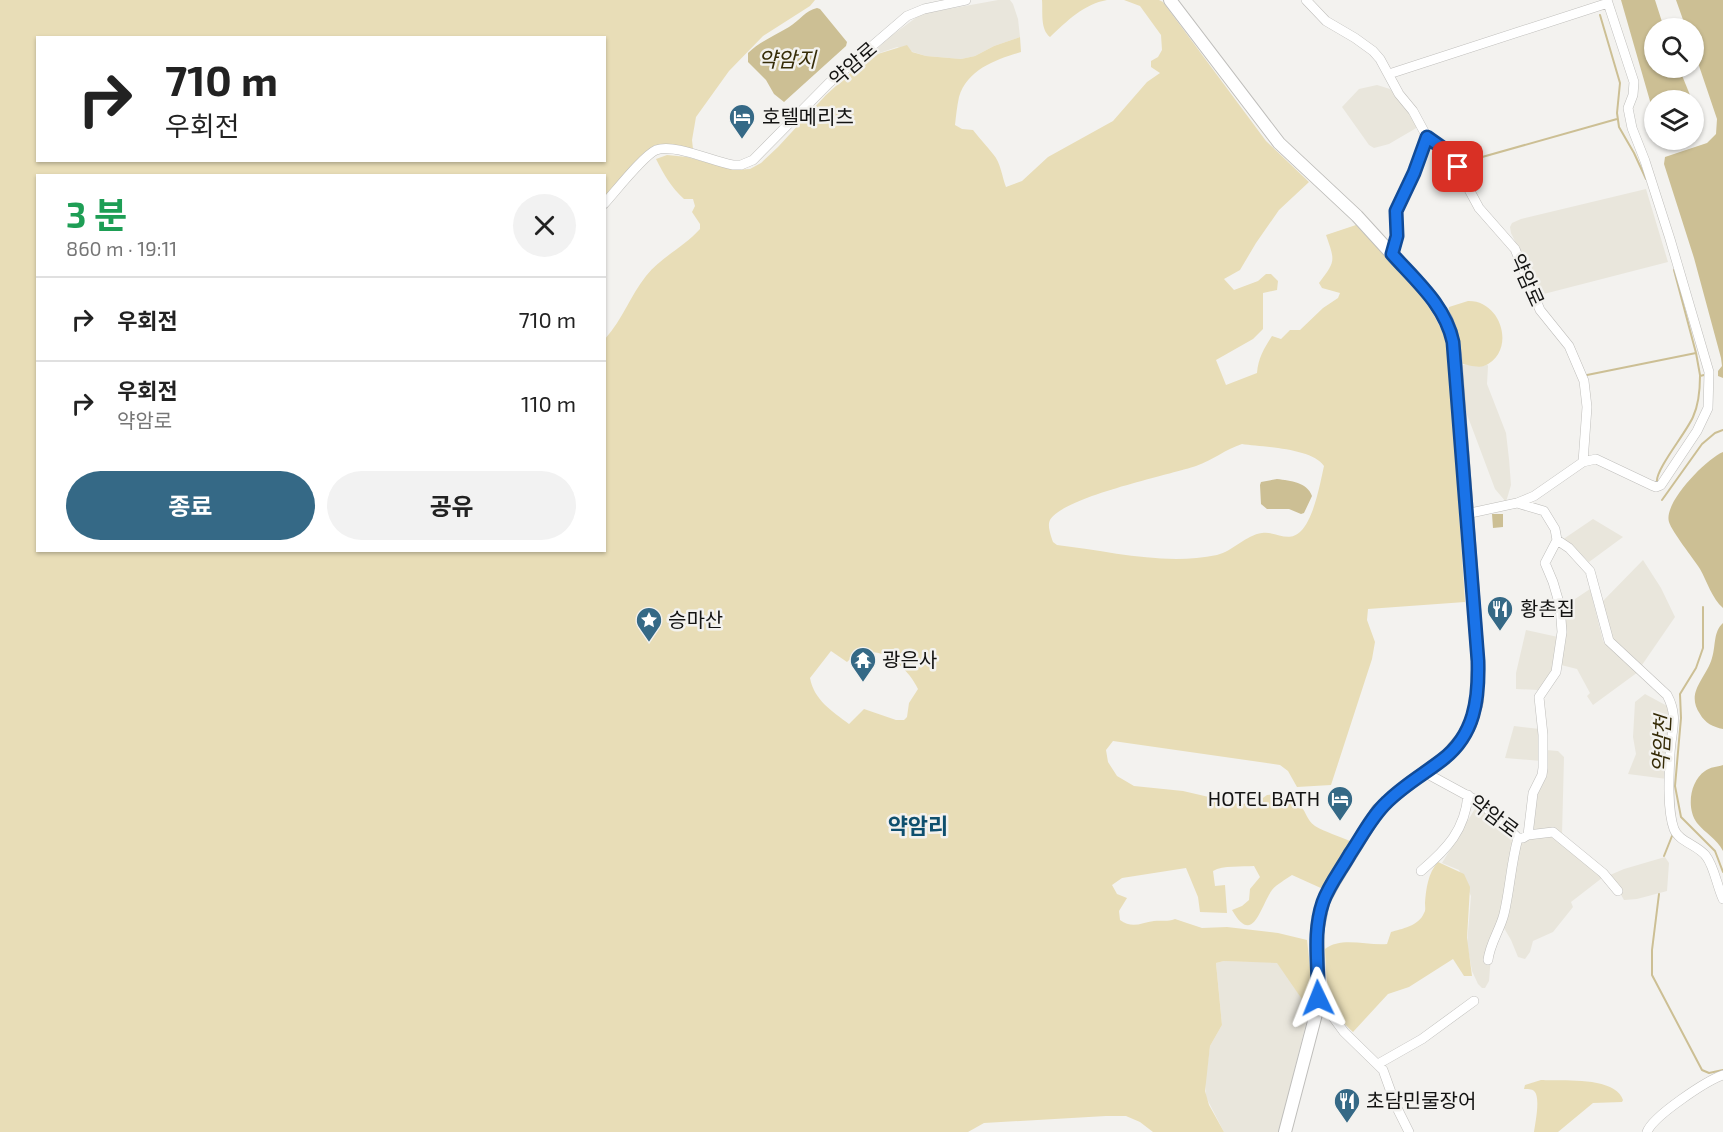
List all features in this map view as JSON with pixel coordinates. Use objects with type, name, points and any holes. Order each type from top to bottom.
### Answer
[{"type":"street","name":"약암로","points":[[606,202],[645,160],[656,151],[663,149],[733,165],[741,165],[753,160],[829,83],[907,16],[924,9],[966,0]]},
{"type":"street","points":[[1170,0],[1279,143],[1357,216],[1430,296],[1442,311],[1451,332],[1455,355],[1478,661],[1477,701],[1470,726],[1463,737],[1447,756],[1396,793],[1378,810],[1328,892],[1319,916],[1317,933],[1318,998],[1285,1132]]},
{"type":"street","name":"약암로","points":[[1306,0],[1326,21],[1373,51],[1399,94],[1413,111],[1427,137],[1452,158],[1479,208],[1515,249],[1540,310],[1562,336],[1575,358],[1584,381],[1587,407],[1583,462]]},
{"type":"street","points":[[1389,75],[1608,2],[1634,82],[1633,95],[1628,108],[1632,128],[1670,239],[1709,372],[1708,408],[1697,431],[1661,485],[1656,487],[1651,485],[1596,459],[1583,462],[1556,483],[1517,503],[1466,514]]},
{"type":"street","points":[[1392,254],[1397,236],[1396,211],[1414,173],[1427,137]]},
{"type":"street","points":[[1488,960],[1490,947],[1503,916],[1512,865],[1523,837],[1533,794],[1542,775],[1543,735],[1539,697],[1556,672],[1561,646],[1560,606],[1545,563],[1557,540],[1555,529],[1544,511],[1517,503]]},
{"type":"street","points":[[1557,540],[1569,548],[1590,571],[1609,641],[1667,695],[1671,703],[1674,712],[1670,753],[1671,806],[1674,828],[1680,837],[1706,856],[1723,899]]},
{"type":"street","name":"약암로","points":[[1424,772],[1481,803],[1523,837],[1548,831],[1557,834],[1603,873],[1618,891]]},
{"type":"street","points":[[1421,871],[1446,848],[1461,827],[1467,809],[1468,795]]},
{"type":"street","points":[[1318,998],[1344,1032],[1378,1064],[1385,1075],[1396,1106],[1409,1132]]},
{"type":"street","points":[[1378,1064],[1422,1039],[1474,1000]]},
{"type":"street","points":[[1647,1132],[1661,1114],[1710,1080],[1723,1075]]},
{"type":"shaded area","points":[[0,0],[815,0],[810,6],[763,36],[729,71],[696,117],[692,140],[693,149],[655,145],[606,196],[606,174],[36,174],[36,552],[606,552],[606,338],[646,276],[700,229],[700,224],[692,212],[695,206],[693,199],[684,199],[679,194],[656,159],[667,155],[687,157],[735,170],[750,169],[761,163],[778,147],[826,95],[868,57],[907,45],[912,52],[926,56],[961,59],[975,56],[994,46],[1020,37],[1021,52],[984,67],[976,72],[963,87],[959,97],[955,125],[962,129],[973,130],[988,148],[998,162],[1006,187],[1022,181],[1048,157],[1113,121],[1147,82],[1160,73],[1151,67],[1151,61],[1158,57],[1162,50],[1161,35],[1140,6],[1124,0],[1163,2],[1266,141],[1309,182],[1279,210],[1240,270],[1224,279],[1234,290],[1258,281],[1266,274],[1271,274],[1278,281],[1277,290],[1263,293],[1263,329],[1253,339],[1216,360],[1226,385],[1257,373],[1262,354],[1272,336],[1281,339],[1290,330],[1300,330],[1323,308],[1338,298],[1340,293],[1322,288],[1319,283],[1329,270],[1332,260],[1326,235],[1356,225],[1409,282],[1432,313],[1448,347],[1465,602],[1368,609],[1367,620],[1375,642],[1372,659],[1331,785],[1297,787],[1288,771],[1280,765],[1113,741],[1106,750],[1108,762],[1117,776],[1134,786],[1183,791],[1239,804],[1256,803],[1267,795],[1277,794],[1301,806],[1315,826],[1350,841],[1323,889],[1292,875],[1272,890],[1260,914],[1251,924],[1245,925],[1232,910],[1249,900],[1250,889],[1260,877],[1254,866],[1227,867],[1213,871],[1215,886],[1225,885],[1227,913],[1200,912],[1198,897],[1186,868],[1122,878],[1112,885],[1117,894],[1127,898],[1119,911],[1120,920],[1124,923],[1137,925],[1175,919],[1202,928],[1227,927],[1278,933],[1307,940],[1313,994],[1308,1008],[1277,963],[1224,961],[1216,963],[1222,1025],[1210,1046],[1205,1091],[1209,1105],[1224,1132],[1153,1132],[1140,1122],[1126,1116],[1106,1116],[984,1123],[968,1132],[0,1132]],"holes":[[[1242,444],[1298,452],[1309,455],[1324,466],[1310,518],[1296,535],[1287,537],[1267,533],[1256,534],[1217,555],[1177,559],[1117,554],[1057,545],[1053,542],[1049,528],[1050,520],[1059,511],[1074,503],[1196,466]],[[831,651],[847,662],[867,652],[878,653],[897,663],[906,671],[918,689],[909,703],[907,717],[904,720],[896,720],[864,709],[849,724],[830,710],[815,693],[810,678]]]},
{"type":"shaded area","points":[[998,0],[1010,0],[1013,4],[1020,37],[994,46],[975,56],[961,59],[926,56],[897,47],[868,57],[891,36],[921,14]]},
{"type":"shaded area","points":[[1042,0],[1107,0],[1083,9],[1050,37],[1043,25]]},
{"type":"shaded area","points":[[1377,85],[1390,89],[1418,127],[1389,144],[1374,148],[1369,145],[1342,107],[1359,89]]},
{"type":"shaded area","points":[[1646,189],[1668,262],[1536,296],[1525,262],[1511,233],[1512,223]]},
{"type":"shaded area","points":[[1468,301],[1480,303],[1489,309],[1497,317],[1501,328],[1500,350],[1494,359],[1484,366],[1460,363],[1448,314],[1449,307]]},
{"type":"shaded area","points":[[1466,364],[1484,366],[1487,364],[1488,366],[1487,384],[1506,433],[1511,485],[1506,502],[1495,489],[1462,401],[1461,366]]},
{"type":"shaded area","points":[[1593,519],[1623,537],[1589,562],[1571,545],[1562,540]]},
{"type":"shaded area","points":[[1643,560],[1661,588],[1675,617],[1642,665],[1613,640],[1602,602]]},
{"type":"shaded area","points":[[1590,589],[1603,641],[1638,672],[1593,705],[1587,696],[1590,693],[1577,669],[1561,665],[1563,607]]},
{"type":"shaded area","points":[[1526,630],[1558,637],[1553,669],[1538,690],[1516,689],[1516,673]]},
{"type":"shaded area","points":[[1645,694],[1669,707],[1667,779],[1628,774],[1636,754],[1633,737],[1635,702]]},
{"type":"shaded area","points":[[1514,726],[1540,729],[1541,761],[1505,758]]},
{"type":"shaded area","points":[[1546,750],[1558,751],[1564,757],[1562,835],[1551,828],[1533,832],[1534,800]]},
{"type":"shaded area","points":[[1476,807],[1515,840],[1551,836],[1602,878],[1571,902],[1573,907],[1553,932],[1533,941],[1525,959],[1518,957],[1504,928],[1491,955],[1489,981],[1485,988],[1478,984],[1472,971],[1467,944],[1471,896],[1459,870],[1442,863]]},
{"type":"shaded area","points":[[1665,857],[1669,863],[1667,891],[1624,900],[1610,875]]},
{"type":"shaded area","points":[[1438,862],[1464,874],[1470,887],[1467,938],[1472,976],[1464,976],[1453,959],[1409,987],[1388,994],[1353,1032],[1337,1014],[1332,1004],[1327,984],[1325,949],[1331,945],[1347,942],[1387,944],[1391,932],[1418,921],[1425,911],[1430,876]]},
{"type":"shaded area","points":[[1224,961],[1277,962],[1306,1006],[1310,1007],[1279,1132],[1224,1132],[1206,1097],[1205,1083],[1210,1046],[1222,1025],[1216,963]]},
{"type":"shaded area","points":[[1541,1080],[1599,1083],[1618,1092],[1623,1100],[1622,1102],[1593,1103],[1558,1132],[1534,1132],[1536,1094],[1532,1090],[1524,1089],[1525,1085]]},
{"type":"water","points":[[1621,0],[1655,0],[1661,18],[1644,18],[1644,78],[1683,78],[1688,90],[1647,90]]},
{"type":"water","points":[[1676,0],[1723,0],[1723,378],[1718,376],[1718,371],[1722,366],[1721,358],[1694,258],[1664,164],[1665,157],[1686,150],[1704,150],[1704,144],[1716,134],[1717,119],[1703,78],[1704,18],[1682,18]]},
{"type":"water","name":"약암지","points":[[817,8],[847,42],[846,46],[784,102],[774,94],[766,80],[748,62],[748,53],[793,25],[809,11]]},
{"type":"water","points":[[1723,452],[1723,608],[1671,526],[1669,514],[1687,482]]},
{"type":"water","points":[[1277,479],[1298,483],[1310,491],[1312,496],[1304,513],[1289,509],[1267,509],[1261,504],[1261,482]]},
{"type":"water","points":[[1492,514],[1503,514],[1503,527],[1493,528]]},
{"type":"water","points":[[1723,623],[1723,729],[1704,720],[1696,706],[1695,699],[1698,686],[1712,658],[1715,639]]},
{"type":"water","points":[[1723,765],[1723,851],[1697,823],[1692,810],[1691,795],[1700,775],[1709,769]]},
{"type":"waterway","points":[[1600,15],[1620,83],[1617,113],[1619,127],[1646,179]]},
{"type":"waterway","points":[[1468,161],[1617,119]]},
{"type":"waterway","points":[[1674,270],[1700,375]]},
{"type":"waterway","points":[[1587,375],[1696,353]]},
{"type":"waterway","points":[[1657,482],[1661,469],[1693,417],[1699,397],[1700,376],[1704,375]]},
{"type":"waterway","name":"약암천","points":[[1662,500],[1702,444],[1715,433],[1723,430]]},
{"type":"waterway","name":"약암천","points":[[1703,607],[1703,648],[1696,668],[1680,694],[1681,718],[1675,786],[1681,817],[1715,851],[1723,872]]},
{"type":"waterway","points":[[1664,856],[1672,836]]},
{"type":"waterway","points":[[1659,894],[1652,950],[1652,975],[1702,1070],[1709,1073],[1723,1070]]},
{"type":"place","name":"호텔메리츠","points":[[742,140]]},
{"type":"place","name":"황촌집","points":[[1500,632]]},
{"type":"place","name":"승마산","points":[[649,643]]},
{"type":"place","name":"광은사","points":[[863,683]]},
{"type":"place","name":"HOTEL BATH","points":[[1340,822]]},
{"type":"place","name":"초담민물장어","points":[[1347,1124]]},
{"type":"district","name":"약암리","points":[[918,826]]},
{"type":"route","points":[[1318,998],[1317,933],[1319,916],[1328,892],[1378,810],[1407,784],[1455,748],[1470,726],[1477,701],[1478,661],[1453,342],[1442,311],[1392,254],[1398,231],[1396,211],[1420,159],[1427,137],[1444,149],[1458,167]]}]
